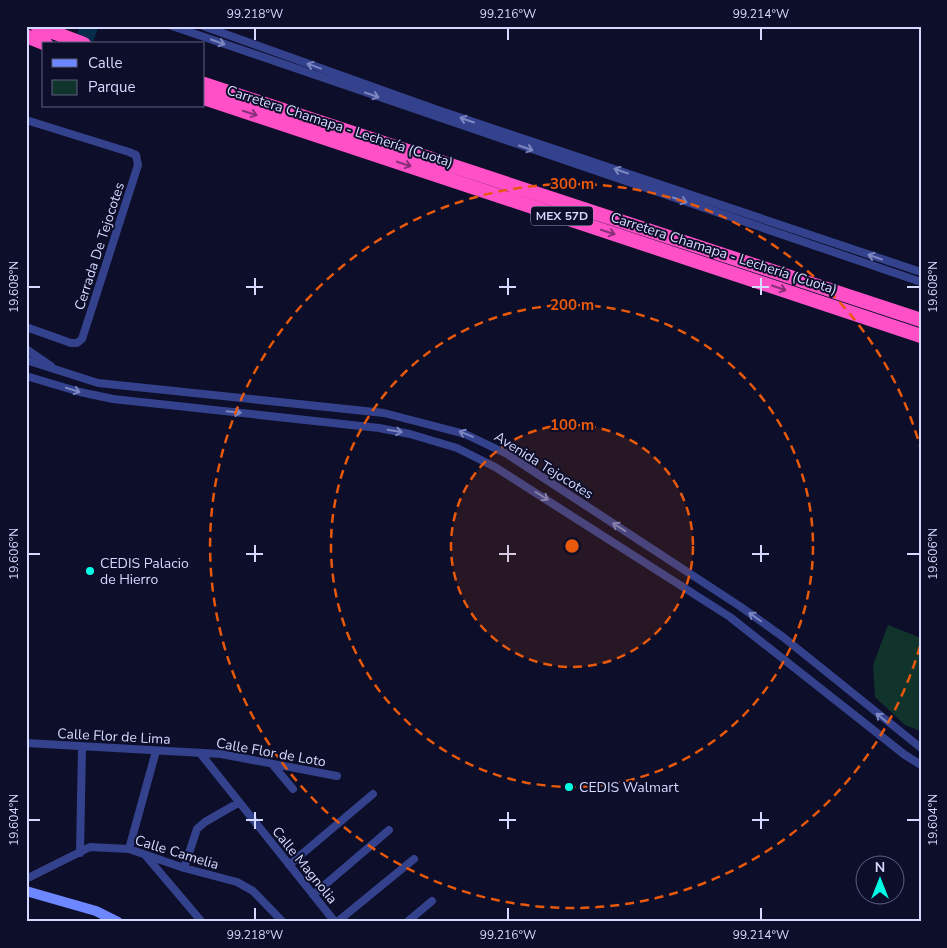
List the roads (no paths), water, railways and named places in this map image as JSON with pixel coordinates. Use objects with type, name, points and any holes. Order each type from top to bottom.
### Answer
[{"type":"highway","points":[[37,26],[79,42]]},
{"type":"highway","points":[[26,36],[42,42]]},
{"type":"highway","name":"Carretera Chamapa - Lechería (Cuota)","points":[[205,84],[921,320]]},
{"type":"highway","name":"Carretera Chamapa - Lechería (Cuota)","points":[[205,98],[921,336]]},
{"type":"street","points":[[172,26],[921,282]]},
{"type":"street","points":[[204,26],[444,112],[921,272]]},
{"type":"street","name":"Cerrada De Tejocotes","points":[[26,120],[136,155],[138,165],[82,339],[77,343],[26,327]]},
{"type":"street","points":[[26,349],[56,370]]},
{"type":"street","name":"Avenida Tejocotes","points":[[26,360],[98,383],[384,413],[465,434],[507,454],[741,607],[782,636],[921,748]]},
{"type":"street","name":"Avenida Tejocotes","points":[[26,376],[80,392],[114,399],[360,425],[410,434],[457,448],[495,467],[730,617],[905,755],[921,765]]},
{"type":"street","name":"Calle Flor de Lima","points":[[26,743],[82,748],[200,753]]},
{"type":"street","points":[[80,853],[82,748]]},
{"type":"street","points":[[129,849],[156,751]]},
{"type":"street","name":"Calle Flor de Loto","points":[[200,753],[221,754],[337,776]]},
{"type":"street","name":"Calle Magnolia","points":[[200,753],[336,922]]},
{"type":"street","points":[[273,765],[293,790]]},
{"type":"street","points":[[289,865],[373,794]]},
{"type":"street","points":[[184,868],[197,829],[204,822],[238,802]]},
{"type":"street","points":[[313,895],[390,830]]},
{"type":"street","name":"Calle Camelia","points":[[26,879],[95,846],[129,849],[184,868],[237,882],[253,891],[283,922]]},
{"type":"street","points":[[146,856],[202,922]]},
{"type":"street","points":[[336,922],[414,859]]},
{"type":"street","points":[[26,891],[96,911],[118,922]]},
{"type":"street","points":[[407,922],[432,901]]},
{"type":"water","points":[[80,26],[99,26],[93,42],[74,42]]},
{"type":"place","name":"CEDIS Palacio de Hierro","points":[[90,571]]},
{"type":"place","name":"CEDIS Walmart","points":[[569,787]]}]
